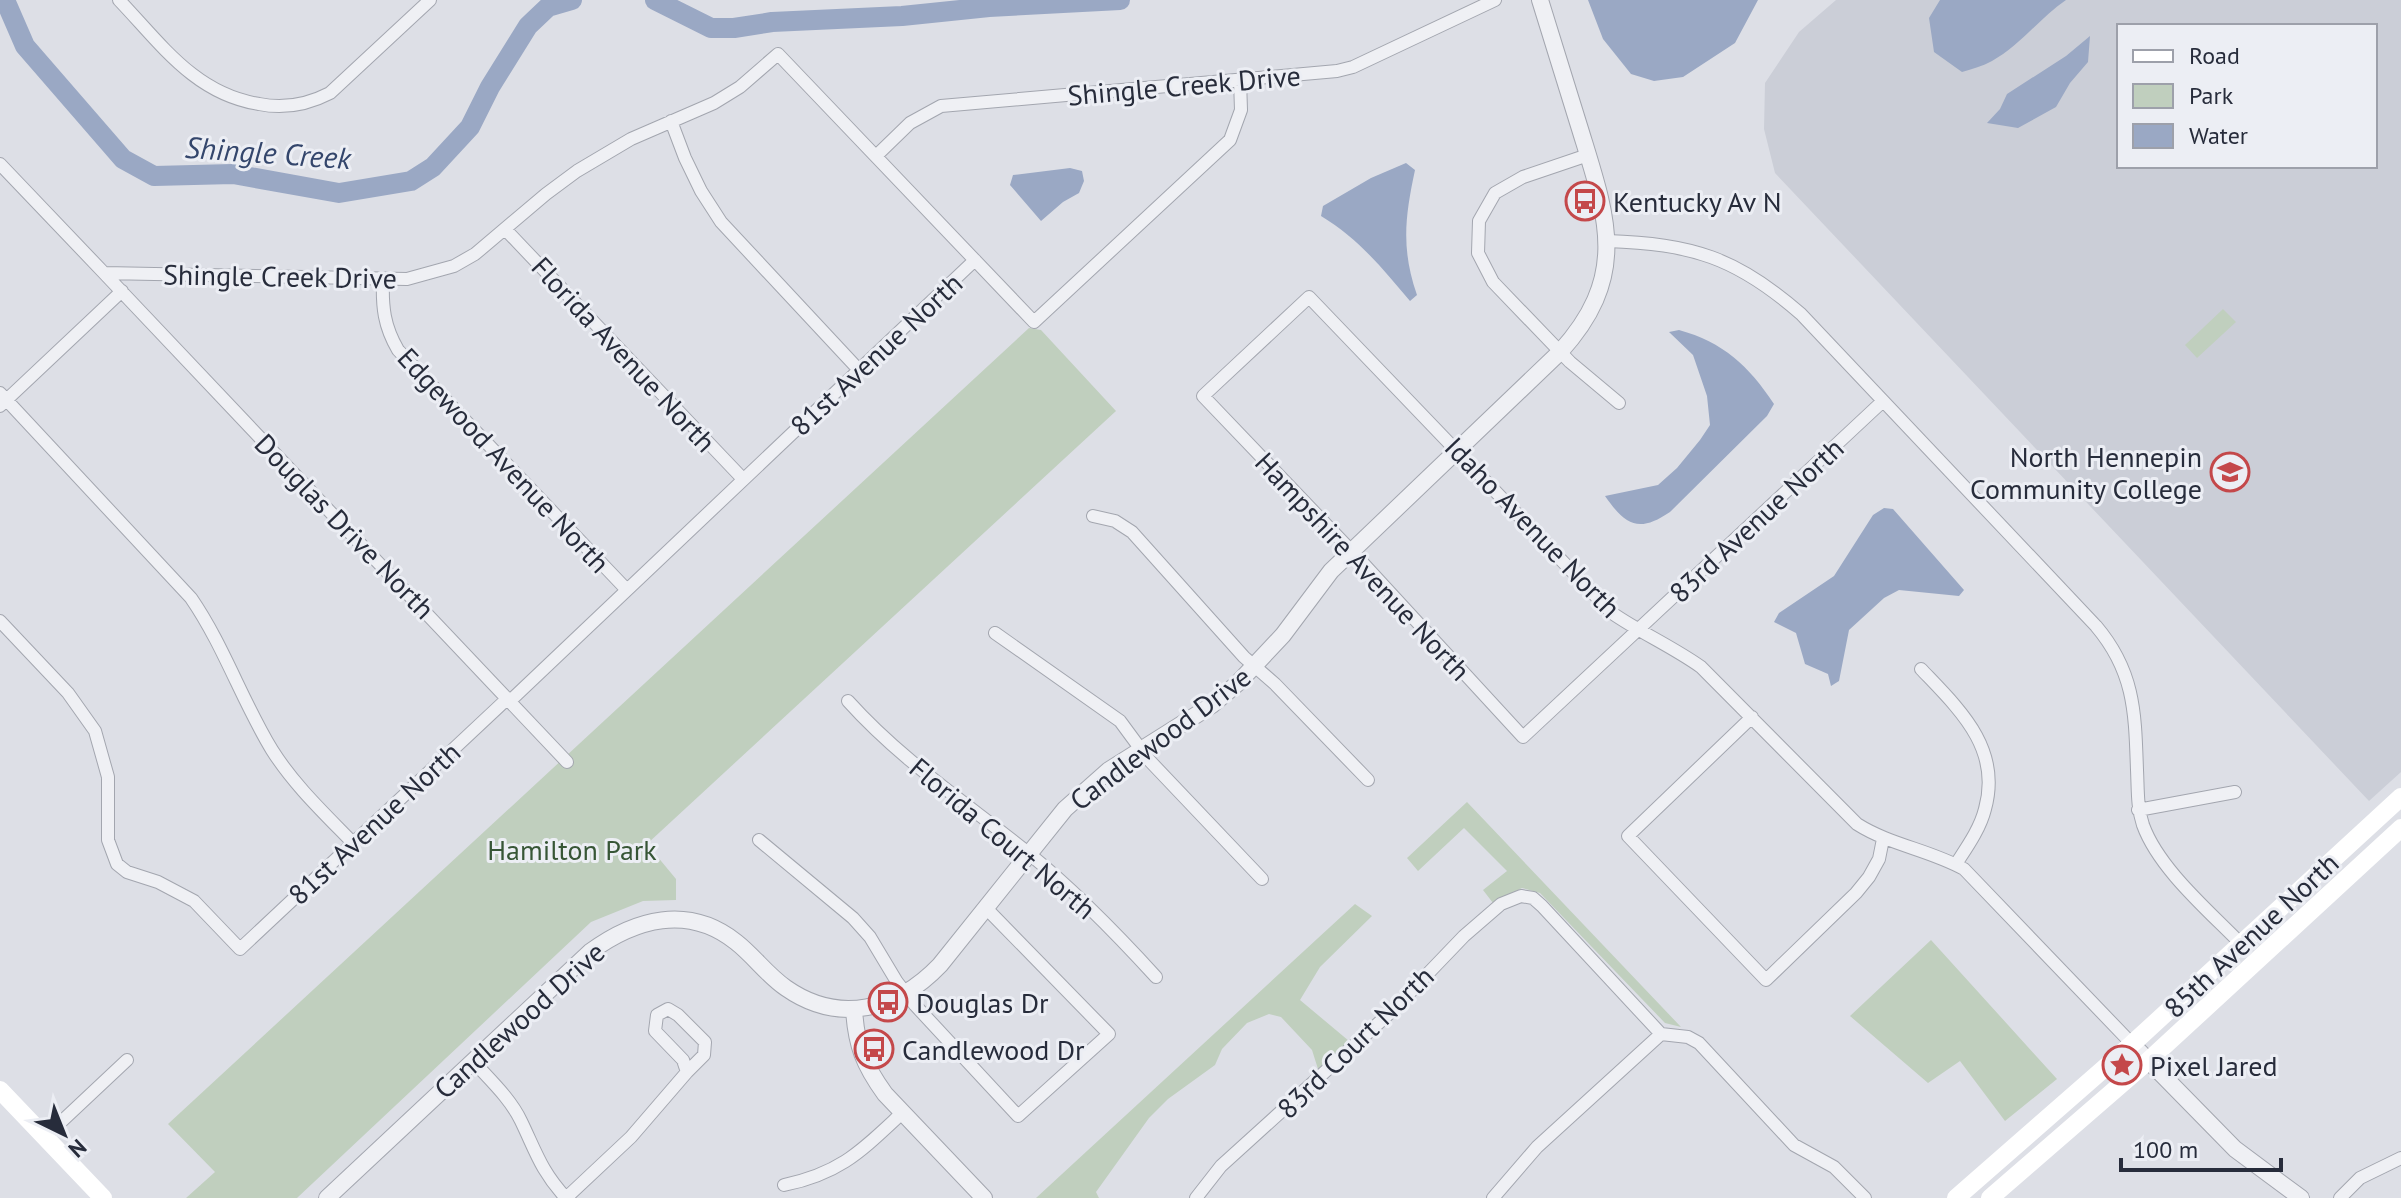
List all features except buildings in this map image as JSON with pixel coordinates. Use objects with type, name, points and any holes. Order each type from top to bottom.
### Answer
[{"type":"main road","name":"85th Avenue North","points":[[1956,1198],[2132,1044],[2401,797]]},
{"type":"main road","name":"85th Avenue North","points":[[1990,1198],[2148,1061],[2401,828]]},
{"type":"main road","points":[[0,1090],[103,1198]]},
{"type":"street","points":[[119,0],[184,69],[202,83],[222,95],[244,102],[281,106],[314,101],[330,93],[430,0]]},
{"type":"street","name":"Shingle Creek Drive","points":[[104,273],[383,280],[407,279],[454,266],[475,254],[546,194],[603,154],[714,103],[740,87],[778,54],[876,156],[910,123],[941,106],[1321,73],[1353,67],[1495,0]]},
{"type":"street","name":"Candlewood Drive","points":[[327,1198],[590,952],[624,929],[655,921],[692,921],[713,928],[732,939],[768,973],[802,998],[822,1005],[854,1009],[871,1007],[906,994],[925,981],[940,965],[1028,853],[1085,789],[1140,749],[1212,705],[1256,667],[1318,586],[1560,352],[1574,337],[1594,303],[1605,266],[1606,217],[1540,0]]},
{"type":"street","name":"81st Avenue North","points":[[11,633],[68,693],[95,731],[108,777],[108,840],[117,864],[127,872],[158,882],[194,901],[240,949],[627,590],[975,260],[1034,322],[1230,140],[1241,110],[1240,80]]},
{"type":"street","points":[[671,121],[695,180],[721,222],[859,370]]},
{"type":"street","points":[[1588,155],[1508,184],[1495,193],[1485,206],[1477,229],[1478,253],[1493,282],[1560,352],[1619,403]]},
{"type":"street","points":[[876,156],[975,260]]},
{"type":"street","points":[[0,164],[104,273]]},
{"type":"street","name":"Florida Avenue North","points":[[505,229],[743,479]]},
{"type":"street","points":[[1607,241],[1668,245],[1698,251],[1753,276],[1801,314],[2110,642],[2121,661],[2133,703],[2138,810],[2149,840],[2161,858],[2241,944]]},
{"type":"street","name":"Douglas Drive North","points":[[104,273],[567,762]]},
{"type":"street","name":"Edgewood Avenue North","points":[[383,280],[382,316],[398,350],[627,590]]},
{"type":"street","points":[[122,291],[2,400],[191,598],[225,654],[270,748],[294,781],[353,843]]},
{"type":"street","name":"Hampshire Avenue North","points":[[1309,297],[1203,396],[1523,737]]},
{"type":"street","name":"Idaho Avenue North","points":[[1309,297],[1602,604],[1701,667],[1845,815],[1883,839],[1956,864],[1976,880],[2132,1044]]},
{"type":"street","name":"83rd Avenue North","points":[[1523,737],[1883,401]]},
{"type":"street","points":[[1093,516],[1115,521],[1132,532],[1244,657],[1368,780]]},
{"type":"street","points":[[0,621],[11,633],[0,644]]},
{"type":"street","points":[[995,633],[1120,721],[1140,749],[1262,879]]},
{"type":"street","points":[[1921,669],[1975,730],[1989,768],[1985,810],[1956,864]]},
{"type":"street","name":"Florida Court North","points":[[848,701],[888,743],[1028,853],[1113,929],[1156,977]]},
{"type":"street","points":[[1752,717],[1628,836],[1766,980],[1856,893],[1879,859],[1883,839]]},
{"type":"street","points":[[2138,810],[2235,792]]},
{"type":"street","points":[[759,840],[853,918],[870,937],[906,994],[1018,1116],[1109,1034],[985,907]]},
{"type":"street","name":"83rd Court North","points":[[1196,1198],[1221,1166],[1393,1010],[1464,936],[1501,904],[1521,896],[1533,898],[1542,906],[1661,1034]]},
{"type":"street","points":[[473,1061],[510,1103],[545,1174],[566,1198],[631,1137],[704,1055],[705,1042],[668,1009],[657,1015],[655,1031],[683,1060],[687,1072]]},
{"type":"street","points":[[854,1009],[864,1061],[885,1094],[984,1198]]},
{"type":"street","points":[[1493,1198],[1537,1147],[1661,1034],[1688,1037],[1699,1043],[1794,1145],[1834,1167],[1865,1198]]},
{"type":"street","points":[[2132,1044],[2235,1149],[2301,1198]]},
{"type":"street","points":[[45,1137],[127,1060]]},
{"type":"street","points":[[784,1185],[836,1169],[858,1154],[902,1113]]},
{"type":"street","points":[[2340,1198],[2360,1178],[2401,1158]]},
{"type":"shaded area","name":"North Hennepin Community College","points":[[1836,0],[2401,0],[2401,772],[2369,801],[1775,173],[1764,129],[1765,83],[1799,32]]},
{"type":"green space","points":[[2223,309],[2236,322],[2197,358],[2185,345]]},
{"type":"green space","name":"Hamilton Park","points":[[1029,328],[1041,330],[1116,411],[647,844],[676,879],[676,900],[643,901],[591,922],[297,1198],[186,1198],[215,1172],[168,1124]]},
{"type":"green space","points":[[1467,802],[1681,1027],[1665,1023],[1540,893],[1522,888],[1493,903],[1483,890],[1507,871],[1464,828],[1418,871],[1407,858]]},
{"type":"green space","points":[[1355,904],[1372,916],[1320,967],[1300,1000],[1349,1041],[1318,1069],[1312,1050],[1281,1017],[1269,1014],[1247,1023],[1222,1049],[1215,1065],[1168,1099],[1149,1118],[1096,1192],[1099,1198],[1036,1198]]},
{"type":"green space","points":[[1931,940],[2057,1079],[2005,1121],[1960,1061],[1928,1083],[1850,1016]]},
{"type":"water","points":[[1588,0],[1758,0],[1735,43],[1683,77],[1654,81],[1631,74],[1603,39]]},
{"type":"water","points":[[1940,0],[2066,0],[2002,55],[1962,72],[1934,52],[1929,18]]},
{"type":"water","points":[[2090,36],[2088,62],[2070,83],[2056,107],[2018,128],[1987,123],[2000,109],[2007,94],[2066,56]]},
{"type":"water","points":[[1406,163],[1415,170],[1406,233],[1417,295],[1410,301],[1358,244],[1321,216],[1323,206],[1371,178]]},
{"type":"water","points":[[1070,168],[1082,171],[1084,181],[1079,193],[1041,221],[1010,185],[1013,175]]},
{"type":"water","points":[[1679,330],[1709,341],[1734,357],[1774,404],[1767,416],[1670,512],[1650,523],[1634,523],[1620,514],[1605,496],[1658,485],[1677,468],[1710,425],[1707,396],[1693,355],[1669,332]]},
{"type":"water","points":[[1884,508],[1893,509],[1964,590],[1959,596],[1899,590],[1884,598],[1849,630],[1839,681],[1831,686],[1828,674],[1805,664],[1796,633],[1774,622],[1779,613],[1834,576],[1873,515]]},
{"type":"waterway","name":"Shingle Creek","points":[[5,0],[25,46],[123,159],[154,176],[233,174],[339,193],[411,181],[433,167],[470,127],[490,87],[528,26],[548,7],[572,0]]},
{"type":"waterway","name":"Shingle Creek","points":[[655,0],[711,28],[1120,0]]},
{"type":"place","name":"Kentucky Av N","points":[[1585,201]]},
{"type":"place","name":"North Hennepin Community College","points":[[2230,472]]},
{"type":"place","name":"Douglas Dr","points":[[888,1002]]},
{"type":"place","name":"Candlewood Dr","points":[[874,1049]]},
{"type":"place","name":"Pixel Jared","points":[[2122,1065]]}]
